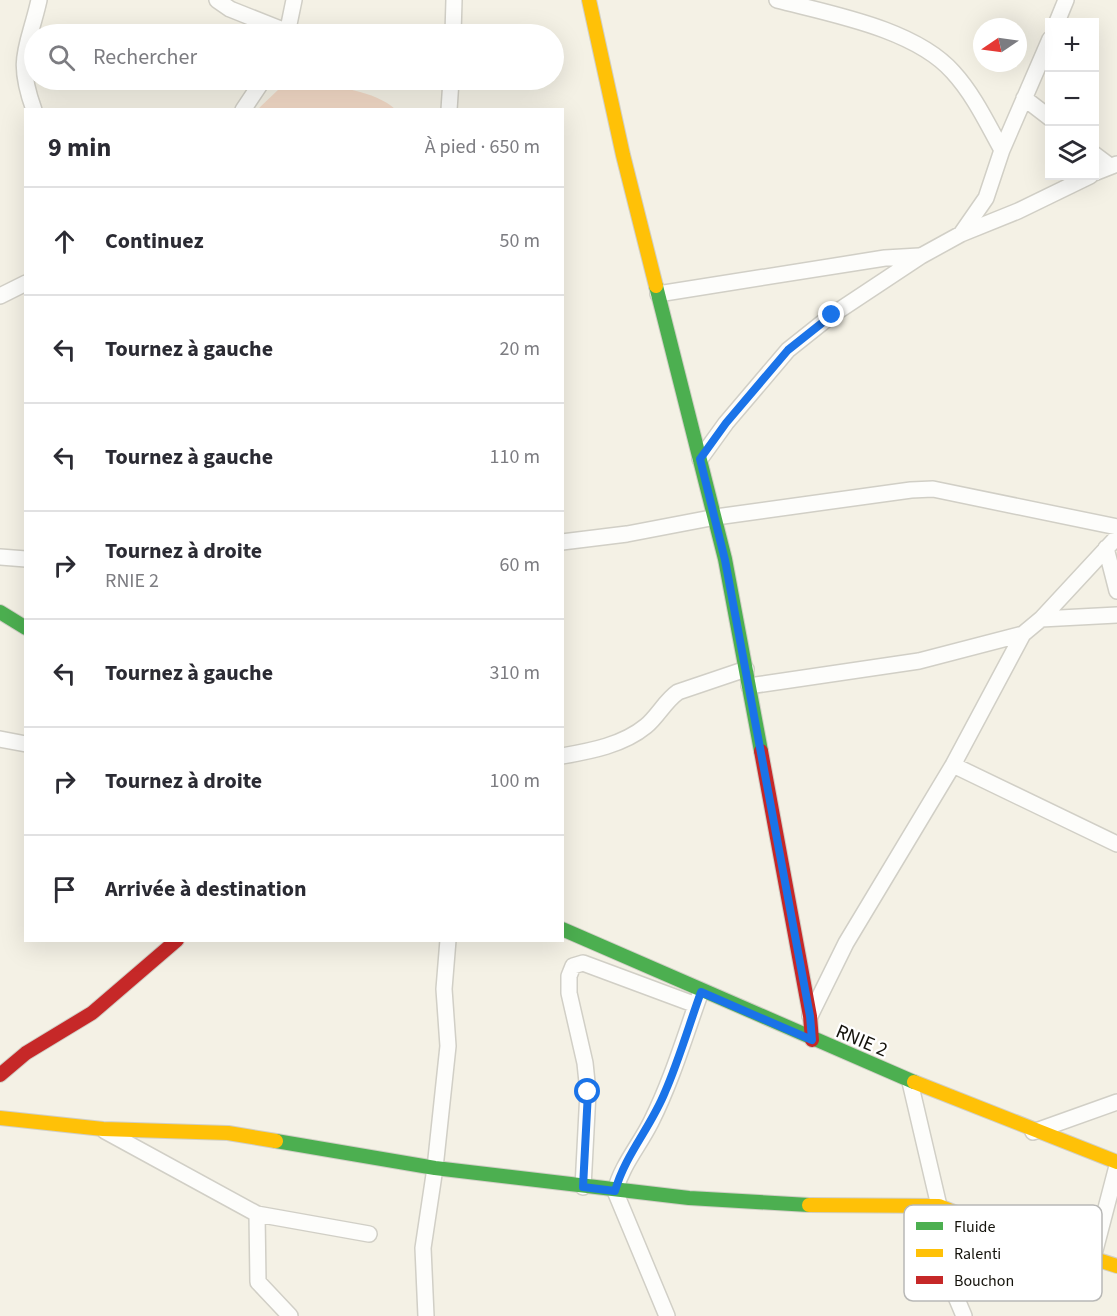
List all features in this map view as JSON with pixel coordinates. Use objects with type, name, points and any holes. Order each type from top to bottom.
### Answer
[{"type":"street","points":[[32,24],[39,0]]},
{"type":"street","points":[[217,0],[230,9],[266,24]]},
{"type":"street","points":[[289,24],[294,0]]},
{"type":"street","points":[[453,24],[454,0]]},
{"type":"street","points":[[589,0],[623,155],[716,517],[810,1016],[812,1040]]},
{"type":"street","points":[[777,0],[870,24],[920,48],[952,70],[974,99],[1002,150]]},
{"type":"street","points":[[1059,18],[1066,0]]},
{"type":"street","points":[[961,234],[986,198],[1002,150],[1045,50]]},
{"type":"street","points":[[24,51],[24,75]]},
{"type":"street","points":[[28,90],[33,108]]},
{"type":"street","points":[[244,108],[256,90]]},
{"type":"street","points":[[449,108],[450,90]]},
{"type":"street","points":[[1024,98],[1045,114]]},
{"type":"street","points":[[1099,156],[1113,165]]},
{"type":"street","points":[[1099,171],[1113,165]]},
{"type":"street","points":[[700,459],[726,423],[788,350],[832,315],[921,255],[961,234],[1018,211],[1082,180]]},
{"type":"street","points":[[658,294],[885,258],[921,255]]},
{"type":"street","points":[[0,296],[24,285]]},
{"type":"street","points":[[564,542],[627,534],[716,517],[911,489],[933,489],[1117,527]]},
{"type":"street","points":[[810,1016],[846,943],[953,765],[1023,634],[1041,619],[1117,537]]},
{"type":"street","points":[[1106,548],[1117,591]]},
{"type":"street","points":[[0,557],[24,559]]},
{"type":"street","points":[[0,612],[24,627]]},
{"type":"street","points":[[1041,619],[1117,615]]},
{"type":"street","points":[[749,686],[919,661],[1023,634]]},
{"type":"street","points":[[564,756],[599,750],[610,745],[646,726],[661,706],[678,692],[746,669]]},
{"type":"street","points":[[0,739],[24,744]]},
{"type":"street","points":[[953,765],[1117,844]]},
{"type":"street","name":"RNIE 2","points":[[564,930],[698,998],[812,1040],[910,1082],[1117,1164]]},
{"type":"street","points":[[0,1075],[26,1053],[92,1013],[175,942]]},
{"type":"street","points":[[426,1316],[423,1248],[435,1168],[448,1046],[444,989],[448,942]]},
{"type":"street","points":[[583,1187],[588,1092],[585,1063],[568,993],[569,976],[573,966],[583,963],[698,998],[665,1093],[651,1123],[620,1174],[615,1191],[667,1316]]},
{"type":"street","points":[[910,1082],[939,1205]]},
{"type":"street","points":[[1033,1132],[1117,1102]]},
{"type":"street","points":[[0,1118],[103,1129],[228,1133],[435,1168],[615,1191],[765,1204],[904,1206]]},
{"type":"street","points":[[103,1129],[257,1214],[369,1234]]},
{"type":"street","points":[[1102,1223],[1117,1164]]},
{"type":"street","points":[[257,1214],[258,1282],[290,1316]]},
{"type":"street","points":[[1102,1261],[1117,1266]]},
{"type":"street","points":[[958,1301],[964,1316]]},
{"type":"shaded area","points":[[278,90],[350,90],[377,98],[394,108],[259,108]]},
{"type":"traffic: fast","points":[[656,286],[725,559],[761,751]]},
{"type":"traffic: fast","points":[[0,612],[24,627]]},
{"type":"traffic: fast","points":[[564,930],[914,1082]]},
{"type":"traffic: fast","points":[[276,1141],[435,1168],[689,1198],[809,1205]]},
{"type":"traffic: slow","points":[[589,0],[623,155],[656,286]]},
{"type":"traffic: slow","points":[[914,1082],[1117,1162]]},
{"type":"traffic: slow","points":[[0,1118],[103,1129],[228,1133],[276,1141]]},
{"type":"traffic: slow","points":[[809,1205],[904,1206]]},
{"type":"traffic: slow","points":[[1102,1261],[1117,1266]]},
{"type":"traffic: jam","points":[[761,751],[810,1016],[812,1040]]},
{"type":"traffic: jam","points":[[0,1075],[26,1053],[92,1013],[175,942]]},
{"type":"route","points":[[588,1092],[583,1187],[615,1191],[620,1174],[651,1123],[665,1093],[701,992],[812,1040],[810,1016],[725,560],[700,459],[726,423],[788,350],[832,315]]}]
